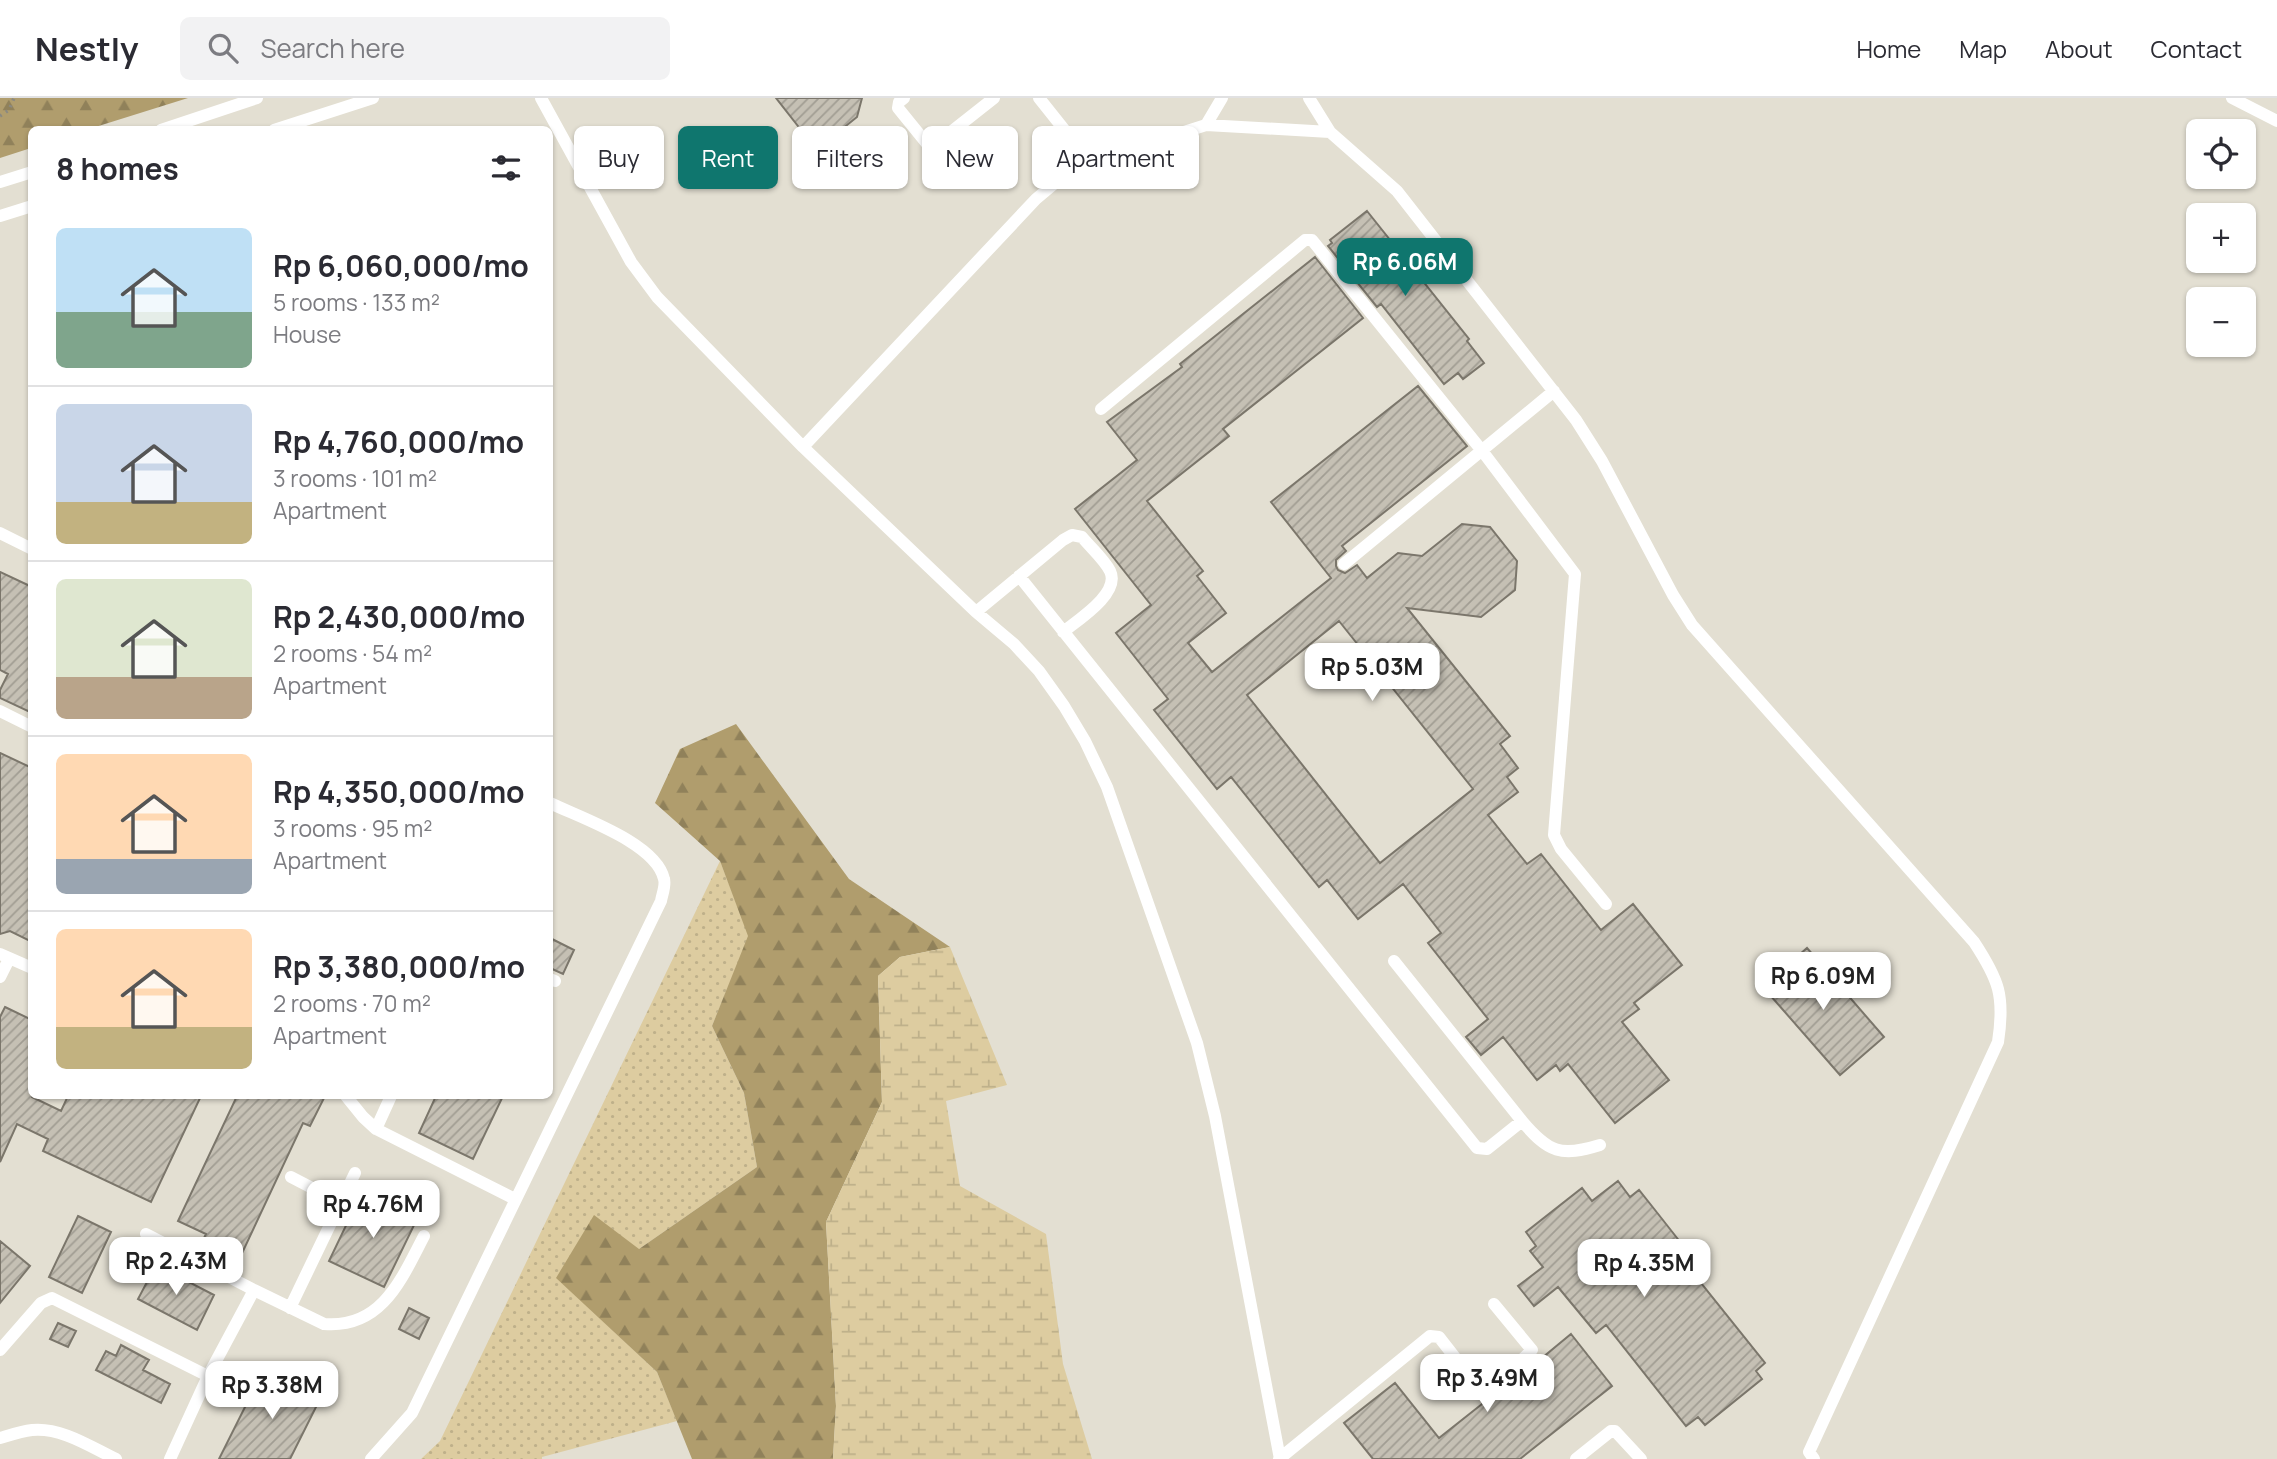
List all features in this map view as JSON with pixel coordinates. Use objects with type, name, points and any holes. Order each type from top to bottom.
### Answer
[{"type":"lane","points":[[173,126],[257,98]]},
{"type":"lane","points":[[286,126],[373,98]]},
{"type":"lane","points":[[541,98],[631,262],[657,297],[803,447],[1014,645],[1039,671],[1085,741],[1107,787],[1197,1043],[1215,1116],[1279,1459],[1430,1336],[1439,1338],[1478,1387],[1484,1392],[1490,1390],[1532,1350],[1494,1304]]},
{"type":"lane","points":[[904,98],[899,102],[898,108],[928,145],[937,143],[994,98]]},
{"type":"lane","points":[[1039,98],[1061,126]]},
{"type":"lane","points":[[1206,125],[1222,98]]},
{"type":"lane","points":[[1309,98],[1330,132],[1397,191],[1554,391],[1595,450],[1692,625],[1974,942],[1990,966],[2000,990],[2003,1014],[1998,1042],[1808,1457]]},
{"type":"lane","points":[[2232,98],[2277,121]]},
{"type":"lane","points":[[1199,127],[1206,125],[1330,132]]},
{"type":"lane","points":[[0,182],[28,173]]},
{"type":"lane","points":[[803,447],[1048,189]]},
{"type":"lane","points":[[0,216],[28,207]]},
{"type":"lane","points":[[1101,409],[1305,240],[1312,240],[1483,452],[1575,575],[1554,835],[1561,849],[1606,904]]},
{"type":"lane","points":[[1344,564],[1554,391]]},
{"type":"lane","points":[[0,533],[28,547]]},
{"type":"lane","points":[[976,612],[1063,540],[1072,535],[1082,537],[1111,572],[1113,584],[1105,597],[1063,632]]},
{"type":"lane","points":[[1019,576],[1476,1148],[1487,1149],[1522,1121]]},
{"type":"lane","points":[[0,711],[28,725]]},
{"type":"lane","points":[[371,1459],[412,1413],[661,901],[665,880],[652,857],[632,843],[553,804]]},
{"type":"lane","points":[[0,977],[5,956],[28,966]]},
{"type":"lane","points":[[1394,961],[1522,1121],[1553,1149],[1576,1152],[1600,1145]]},
{"type":"lane","points":[[348,1099],[376,1129],[515,1199]]},
{"type":"lane","points":[[376,1129],[390,1099]]},
{"type":"lane","points":[[290,1308],[355,1173]]},
{"type":"lane","points":[[291,1177],[341,1203]]},
{"type":"lane","points":[[146,1234],[290,1308],[324,1324],[337,1325],[364,1318],[377,1309],[397,1288],[424,1236]]},
{"type":"lane","points":[[170,1459],[208,1376],[254,1290]]},
{"type":"lane","points":[[0,1350],[41,1303],[52,1298],[208,1376]]},
{"type":"lane","points":[[0,1438],[30,1430],[44,1430],[67,1436],[116,1459]]},
{"type":"lane","points":[[1576,1459],[1615,1430],[1641,1459]]},
{"type":"path","points":[[0,116],[9,110],[14,98]]},
{"type":"green space","points":[[0,98],[188,98],[99,126],[28,126],[28,149],[0,158]]},
{"type":"green space","points":[[736,724],[849,879],[950,947],[900,957],[878,976],[882,1102],[826,1222],[836,1406],[833,1459],[692,1459],[657,1372],[556,1278],[594,1215],[639,1249],[757,1167],[744,1093],[712,1026],[748,936],[720,861],[655,803],[680,749]]},
{"type":"green space","points":[[720,861],[749,936],[712,1026],[744,1093],[757,1167],[639,1249],[557,1278],[657,1372],[677,1421],[542,1459],[421,1459],[440,1441]]},
{"type":"green space","points":[[950,947],[1007,1085],[946,1101],[960,1186],[1046,1234],[1063,1364],[1092,1459],[833,1459],[836,1406],[826,1222],[882,1102],[878,976],[900,957]]},
{"type":"building","points":[[776,98],[862,98],[857,117],[846,126],[798,126]]},
{"type":"building","points":[[1367,211],[1469,339],[1467,341],[1484,363],[1463,379],[1458,373],[1444,384],[1381,304],[1377,307],[1328,246],[1332,243],[1330,240]]},
{"type":"building","points":[[1315,257],[1363,318],[1223,429],[1229,436],[1147,501],[1203,571],[1197,576],[1226,613],[1188,643],[1212,672],[1331,578],[1271,502],[1418,386],[1467,446],[1342,546],[1346,551],[1336,560],[1336,566],[1345,573],[1357,565],[1367,578],[1398,553],[1422,556],[1462,524],[1490,527],[1517,561],[1515,590],[1481,617],[1407,608],[1510,736],[1500,744],[1518,768],[1507,777],[1518,792],[1488,815],[1527,864],[1541,854],[1601,930],[1633,904],[1682,965],[1634,1003],[1639,1009],[1622,1022],[1669,1080],[1615,1123],[1568,1064],[1560,1071],[1556,1065],[1537,1080],[1503,1037],[1481,1055],[1466,1037],[1488,1019],[1428,943],[1441,933],[1403,884],[1358,919],[1327,880],[1319,887],[1231,777],[1217,789],[1154,710],[1168,699],[1116,633],[1151,605],[1075,509],[1137,460],[1107,422],[1182,367],[1180,364]],"holes":[[[1339,621],[1473,789],[1380,863],[1247,695]]]},
{"type":"building","points":[[0,572],[28,585],[28,711],[0,698],[0,690],[8,674],[0,670]]},
{"type":"building","points":[[0,753],[28,766],[28,940],[10,931],[0,934]]},
{"type":"building","points":[[553,940],[574,950],[563,974],[553,969]]},
{"type":"building","points":[[1807,948],[1884,1037],[1840,1075],[1763,987]]},
{"type":"building","points":[[5,1007],[28,1018],[28,1099],[36,1099],[61,1111],[67,1099],[200,1099],[151,1202],[43,1151],[48,1139],[17,1124],[0,1162],[0,1017]]},
{"type":"building","points":[[236,1099],[324,1099],[310,1126],[303,1123],[237,1264],[200,1246],[206,1234],[178,1221]]},
{"type":"building","points":[[435,1099],[502,1099],[473,1159],[419,1133]]},
{"type":"building","points":[[1618,1181],[1630,1197],[1639,1190],[1692,1257],[1685,1263],[1765,1363],[1756,1371],[1762,1379],[1705,1425],[1698,1417],[1686,1426],[1606,1325],[1596,1333],[1558,1287],[1534,1306],[1518,1286],[1543,1267],[1530,1251],[1536,1246],[1526,1232],[1582,1188],[1592,1201]]},
{"type":"building","points":[[362,1192],[417,1219],[384,1287],[329,1261]]},
{"type":"building","points":[[78,1216],[111,1232],[82,1293],[49,1277]]},
{"type":"building","points":[[0,1241],[30,1266],[0,1303]]},
{"type":"building","points":[[156,1265],[214,1295],[197,1330],[138,1299]]},
{"type":"building","points":[[409,1308],[429,1318],[419,1339],[399,1329]]},
{"type":"building","points":[[58,1323],[76,1331],[68,1347],[50,1339]]},
{"type":"building","points":[[1571,1334],[1612,1386],[1520,1459],[1373,1459],[1344,1423],[1395,1383],[1439,1438],[1497,1395]]},
{"type":"building","points":[[121,1345],[149,1360],[143,1370],[170,1384],[161,1403],[96,1370],[106,1351],[116,1356]]},
{"type":"building","points":[[264,1369],[321,1397],[290,1459],[219,1459]]}]
